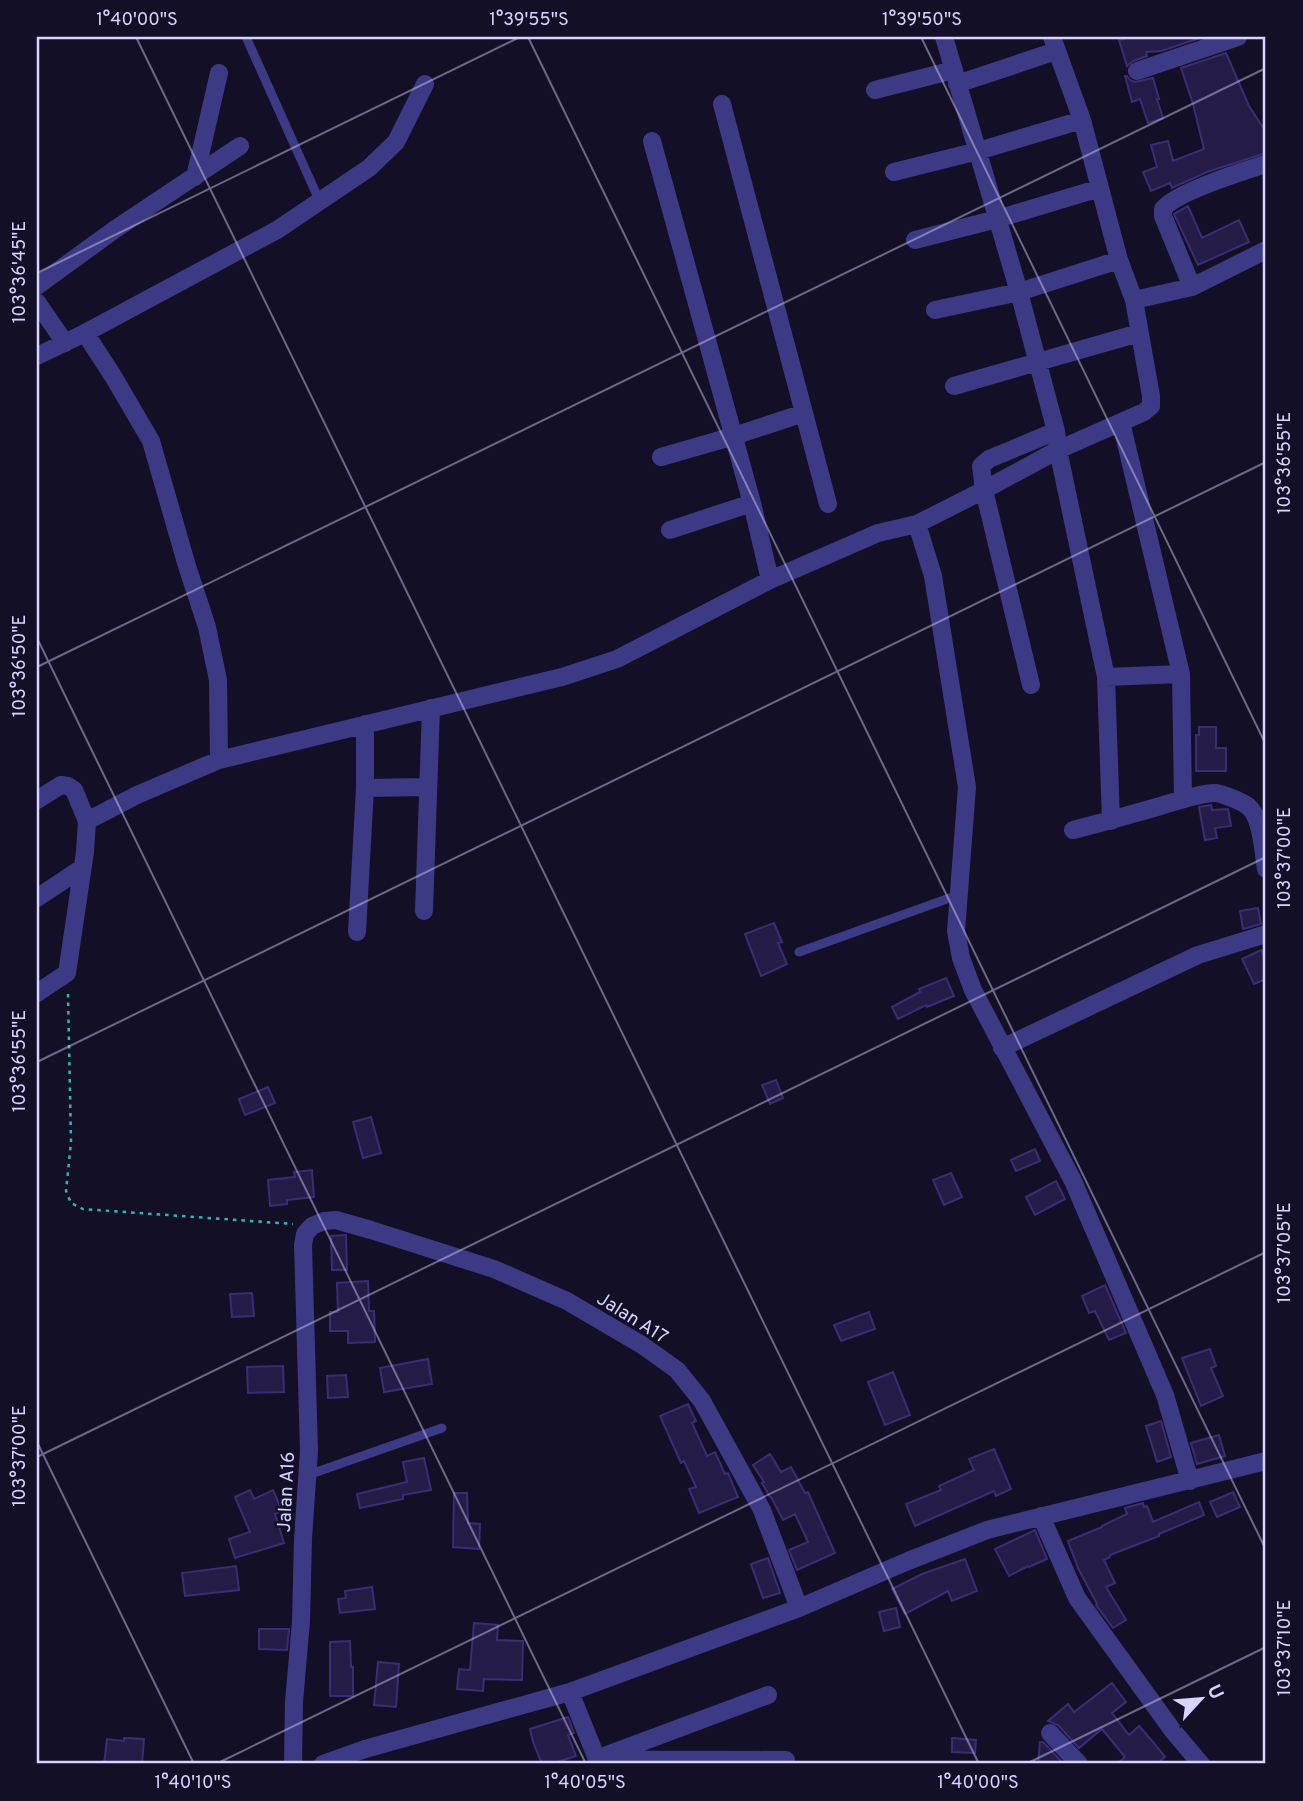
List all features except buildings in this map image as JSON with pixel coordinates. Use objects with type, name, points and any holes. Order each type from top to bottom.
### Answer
[{"type":"street","points":[[944,37],[1019,292],[1056,431],[1106,677],[1111,821]]},
{"type":"street","points":[[1137,71],[1238,37]]},
{"type":"street","points":[[87,821],[137,795],[219,760],[562,677],[617,659],[771,580],[878,533],[917,524],[1058,450],[1144,412],[1151,406],[1152,396],[1134,300],[1119,260],[1082,120],[1054,44],[956,77],[875,90]]},
{"type":"street","points":[[195,177],[219,73]]},
{"type":"street","points":[[37,356],[277,230],[369,168],[396,142],[425,84]]},
{"type":"street","points":[[722,104],[828,504]]},
{"type":"street","points":[[894,172],[978,151],[1082,120]]},
{"type":"street","points":[[652,141],[771,580]]},
{"type":"street","points":[[37,286],[114,230],[240,146]]},
{"type":"street","points":[[1192,287],[1163,216],[1163,209],[1174,199],[1266,163]]},
{"type":"street","points":[[915,240],[1100,188]]},
{"type":"street","points":[[1134,300],[1192,287],[1266,250]]},
{"type":"street","points":[[935,310],[1019,292],[1119,260]]},
{"type":"street","points":[[37,302],[65,343]]},
{"type":"street","points":[[85,333],[151,441],[187,566],[208,627],[218,680],[219,760]]},
{"type":"street","points":[[954,386],[1139,333]]},
{"type":"street","points":[[661,457],[804,413]]},
{"type":"street","points":[[1121,422],[1181,674],[1183,799]]},
{"type":"street","points":[[1031,685],[984,490],[981,466],[984,462],[1056,431]]},
{"type":"street","points":[[670,530],[752,503]]},
{"type":"street","points":[[917,524],[933,576],[967,787],[956,930],[961,958],[973,990],[1073,1181],[1166,1395],[1190,1481]]},
{"type":"street","points":[[1106,677],[1181,674]]},
{"type":"street","points":[[424,911],[431,708]]},
{"type":"street","points":[[358,932],[365,788],[365,724]]},
{"type":"street","points":[[37,800],[61,785],[68,786],[74,790],[87,821],[67,973],[37,993]]},
{"type":"street","points":[[365,788],[428,787]]},
{"type":"street","points":[[1073,830],[1183,799],[1215,793],[1240,801],[1249,807],[1258,822],[1266,869]]},
{"type":"street","points":[[37,898],[82,868]]},
{"type":"street","points":[[1003,1048],[1198,955],[1266,934]]},
{"type":"street","name":"Jalan A17","points":[[312,1226],[336,1220],[494,1269],[567,1301],[642,1345],[677,1370],[702,1401],[762,1510],[799,1608]]},
{"type":"street","name":"Jalan A16","points":[[293,1764],[294,1702],[301,1621],[309,1451],[303,1245],[304,1234],[312,1226]]},
{"type":"street","points":[[323,1764],[365,1749],[570,1692],[799,1608],[987,1530],[1266,1461]]},
{"type":"street","points":[[1041,1516],[1077,1598],[1173,1731],[1201,1764]]},
{"type":"street","points":[[570,1692],[598,1762]]},
{"type":"street","points":[[598,1762],[768,1695]]},
{"type":"street","points":[[1049,1732],[1079,1764]]},
{"type":"street","points":[[598,1762],[786,1760]]},
{"type":"lane","points":[[246,37],[320,202]]},
{"type":"lane","points":[[799,952],[958,895]]},
{"type":"lane","points":[[308,1475],[442,1428]]},
{"type":"path","points":[[67,973],[71,1142],[66,1191],[72,1203],[83,1209],[312,1226]]}]
